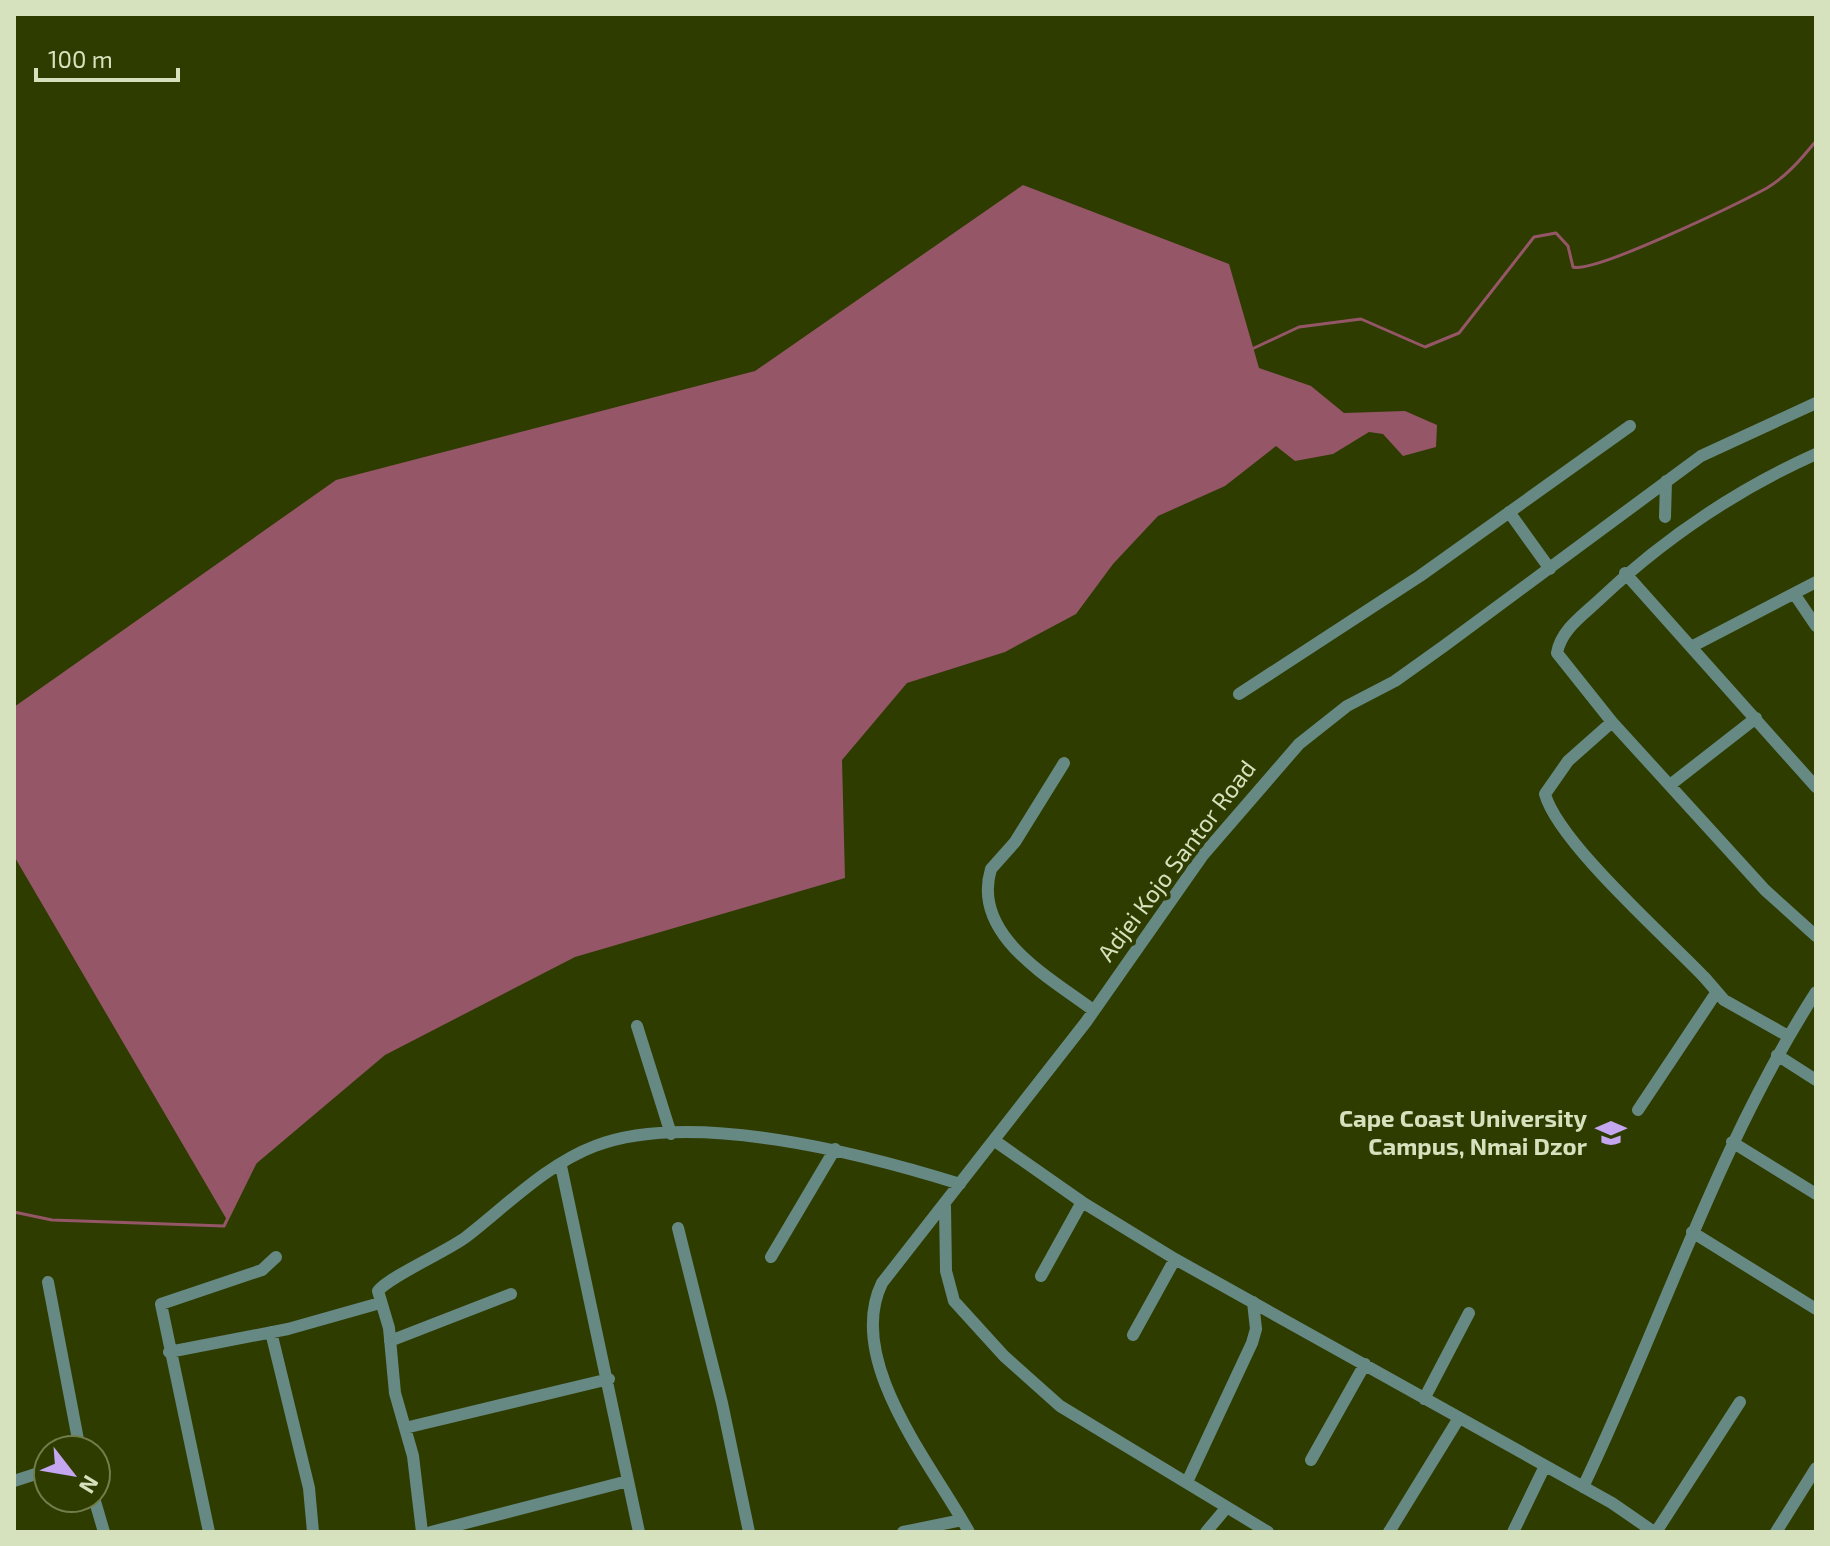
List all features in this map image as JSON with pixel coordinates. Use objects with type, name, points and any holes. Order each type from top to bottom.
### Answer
[{"type":"street","name":"Adjei Kojo Santor Road","points":[[969,1532],[904,1421],[874,1350],[873,1302],[882,1283],[995,1141],[1203,855],[1299,744],[1347,706],[1395,681],[1714,448],[1816,403]]},
{"type":"street","points":[[1239,694],[1420,576],[1630,426]]},
{"type":"street","points":[[1816,454],[1768,478],[1674,536],[1625,573],[1566,631],[1557,653],[1586,694],[1765,890],[1816,936]]},
{"type":"street","points":[[1665,517],[1666,481]]},
{"type":"street","points":[[1509,512],[1550,569]]},
{"type":"street","points":[[1625,573],[1816,787]]},
{"type":"street","points":[[1691,647],[1816,582]]},
{"type":"street","points":[[1795,595],[1816,626]]},
{"type":"street","points":[[1670,785],[1756,718]]},
{"type":"street","points":[[1612,722],[1568,761],[1545,794],[1550,813],[1716,993],[1788,1036]]},
{"type":"street","points":[[1064,763],[1018,837],[991,869],[990,912],[1002,935],[1093,1010]]},
{"type":"street","points":[[1583,1487],[1732,1142],[1777,1055],[1816,992]]},
{"type":"street","points":[[1638,1110],[1716,993]]},
{"type":"street","points":[[637,1026],[671,1134]]},
{"type":"street","points":[[1777,1055],[1816,1080]]},
{"type":"street","points":[[422,1532],[413,1456],[395,1393],[387,1318],[380,1303],[380,1288],[445,1251],[561,1166],[593,1147],[611,1141],[671,1134],[800,1142],[960,1184]]},
{"type":"street","points":[[995,1141],[1082,1202],[1175,1259],[1583,1487],[1652,1531],[1740,1402]]},
{"type":"street","points":[[1732,1142],[1816,1194]]},
{"type":"street","points":[[771,1257],[835,1149]]},
{"type":"street","points":[[561,1166],[609,1379],[639,1532]]},
{"type":"street","points":[[1041,1276],[1082,1202]]},
{"type":"street","points":[[945,1206],[946,1271],[954,1301],[964,1315],[1060,1406],[1268,1532]]},
{"type":"street","points":[[678,1228],[722,1403],[749,1532]]},
{"type":"street","points":[[1692,1232],[1816,1309]]},
{"type":"street","points":[[209,1532],[161,1304],[262,1270],[276,1257]]},
{"type":"street","points":[[1133,1335],[1175,1259]]},
{"type":"street","points":[[48,1282],[77,1434]]},
{"type":"street","points":[[390,1341],[511,1294]]},
{"type":"street","points":[[1187,1482],[1252,1343],[1256,1329],[1253,1302]]},
{"type":"street","points":[[169,1352],[271,1332],[380,1303]]},
{"type":"street","points":[[1424,1399],[1469,1313]]},
{"type":"street","points":[[271,1332],[309,1488],[313,1532]]},
{"type":"street","points":[[1311,1460],[1365,1364]]},
{"type":"street","points":[[405,1428],[609,1379]]},
{"type":"street","points":[[1389,1532],[1459,1418]]},
{"type":"street","points":[[1513,1532],[1545,1466]]},
{"type":"street","points":[[1776,1532],[1816,1468]]},
{"type":"street","points":[[431,1532],[628,1481]]},
{"type":"street","points":[[1206,1532],[1227,1507]]},
{"type":"street","points":[[903,1532],[962,1520]]},
{"type":"shaded area","points":[[1023,185],[1229,264],[1259,368],[1311,386],[1344,413],[1405,411],[1437,425],[1436,447],[1403,456],[1383,434],[1369,432],[1333,454],[1295,461],[1276,446],[1225,486],[1158,516],[1113,564],[1076,614],[1005,652],[907,683],[842,760],[845,878],[575,957],[385,1055],[251,1168],[227,1220],[14,856],[14,707],[336,480],[755,371]]},
{"type":"waterway","points":[[1252,349],[1299,327],[1361,319],[1425,347],[1459,333],[1534,237],[1556,233],[1568,246],[1573,267],[1609,260],[1767,188],[1788,172],[1816,141]]},
{"type":"waterway","points":[[14,1212],[52,1220],[224,1226],[255,1163]]},
{"type":"place","name":"Cape Coast University Campus, Nmai Dzor","points":[[1611,1133]]}]
